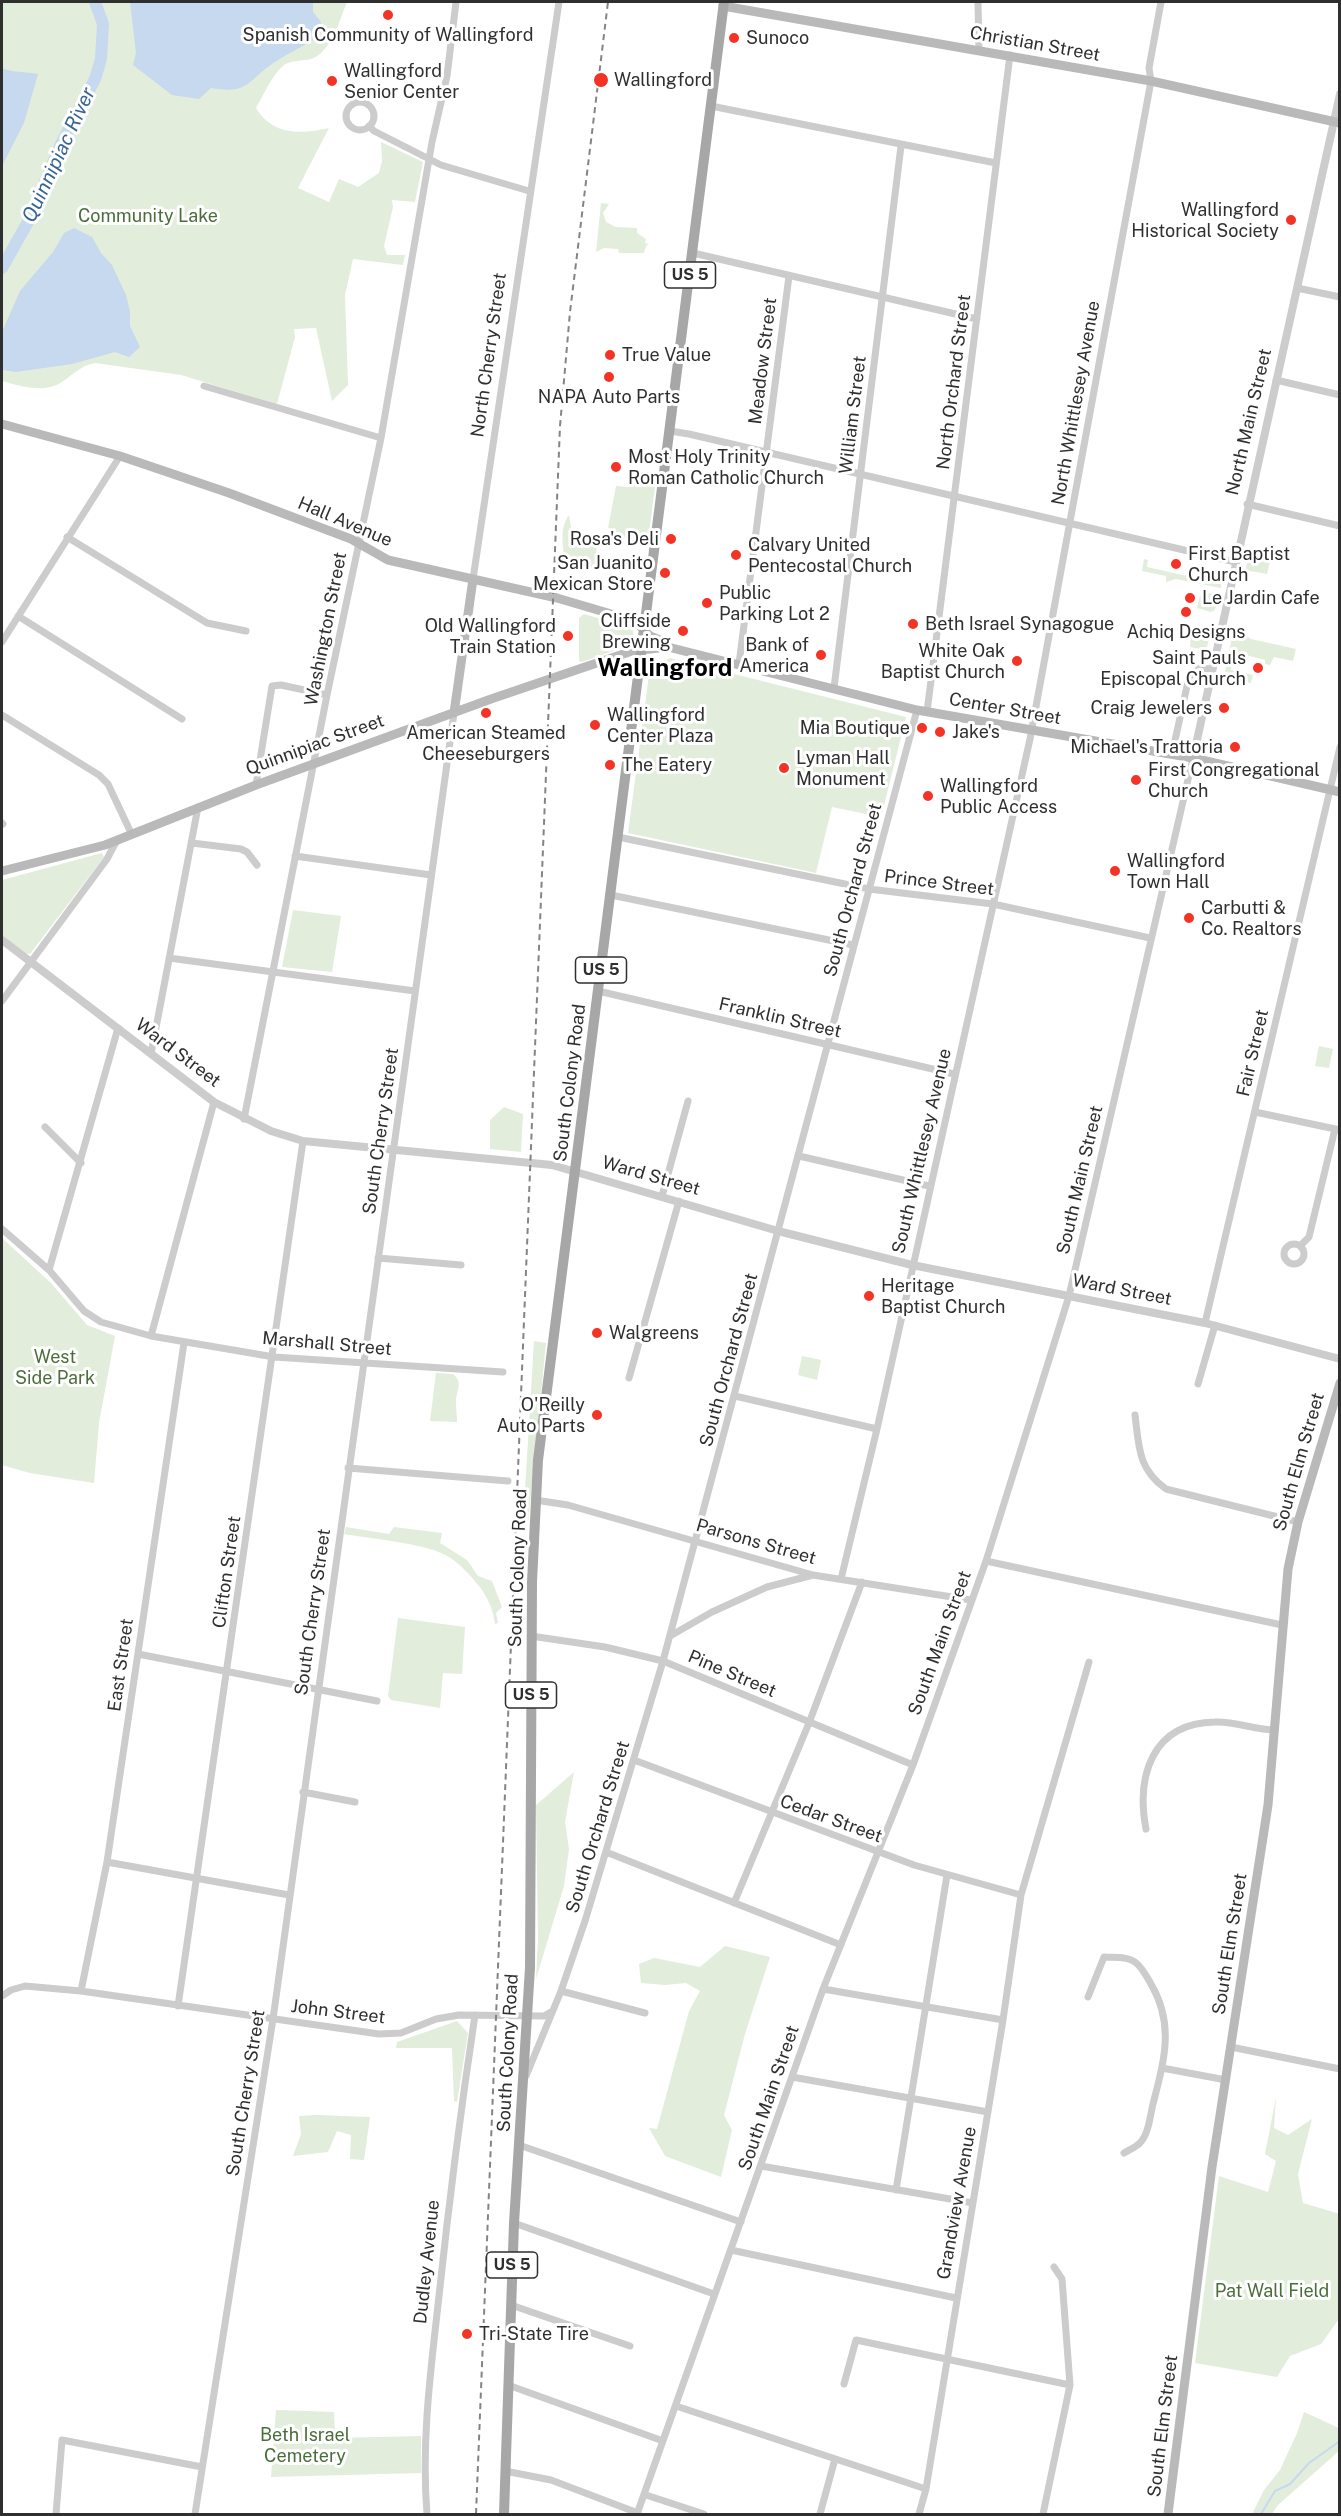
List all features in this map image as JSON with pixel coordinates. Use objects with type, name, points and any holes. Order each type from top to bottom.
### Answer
[{"type":"main road","name":"Christian Street","points":[[723,4],[1151,81],[1337,122]]},
{"type":"main road","name":"US 5","points":[[643,628],[693,253],[723,4]]},
{"type":"main road","name":"Hall Avenue","points":[[2,424],[120,456],[240,498],[351,539],[388,560],[603,611],[635,621],[643,628]]},
{"type":"main road","name":"North Cherry Street","points":[[454,713],[472,579]]},
{"type":"main road","name":"Center Street","points":[[643,628],[650,636],[662,641],[668,647]]},
{"type":"main road","name":"South Colony Road","points":[[504,2514],[514,2223],[530,1968],[531,1636],[535,1500],[543,1410],[576,1172],[643,628]]},
{"type":"main road","name":"Center Street","points":[[640,649],[668,647],[916,710],[1193,758],[1340,792]]},
{"type":"main road","name":"Quinnipiac Street","points":[[2,871],[132,835],[198,807],[315,763],[640,649]]},
{"type":"main road","name":"South Elm Street","points":[[1168,2514],[1211,2178],[1268,1805],[1288,1569],[1298,1522],[1339,1389]]},
{"type":"street","name":"Washington Street","points":[[244,1119],[327,695],[381,438],[447,76],[456,2]]},
{"type":"street","name":"North Cherry Street","points":[[472,579],[529,191],[560,2]]},
{"type":"street","points":[[978,2],[979,50]]},
{"type":"street","name":"North Whittlesey Avenue","points":[[1032,730],[1151,81],[1149,69],[1161,2]]},
{"type":"street","name":"North Orchard Street","points":[[927,712],[1010,55]]},
{"type":"street","name":"North Main Street","points":[[1193,758],[1247,504],[1337,122],[1340,94]]},
{"type":"street","points":[[361,102],[372,109],[373,118],[369,126],[357,129],[350,124],[347,112],[352,105],[361,102]]},
{"type":"street","points":[[711,106],[996,164]]},
{"type":"street","points":[[369,126],[374,131],[430,160],[529,191]]},
{"type":"street","name":"William Street","points":[[834,688],[901,146]]},
{"type":"street","points":[[693,253],[977,319]]},
{"type":"street","name":"Meadow Street","points":[[739,664],[789,276]]},
{"type":"street","points":[[1298,288],[1340,297]]},
{"type":"street","points":[[1276,381],[1340,395]]},
{"type":"street","points":[[204,386],[381,438]]},
{"type":"street","points":[[670,431],[1235,562]]},
{"type":"street","points":[[2,642],[120,456]]},
{"type":"street","points":[[1247,504],[1340,525]]},
{"type":"street","points":[[67,537],[207,623],[246,631]]},
{"type":"street","points":[[18,616],[182,719]]},
{"type":"street","points":[[1172,754],[1189,677],[1200,668],[1212,669]]},
{"type":"street","points":[[255,785],[268,696],[272,686],[281,685],[327,695]]},
{"type":"street","name":"South Orchard Street","points":[[524,2080],[561,1990],[606,1852],[663,1661],[916,710]]},
{"type":"street","name":"South Cherry Street","points":[[195,2514],[245,2209],[273,2019],[454,713]]},
{"type":"street","points":[[2,715],[99,775],[108,784],[132,835]]},
{"type":"street","name":"South Whittlesey Avenue","points":[[841,1578],[877,1429],[1032,730]]},
{"type":"street","name":"Fair Street","points":[[1205,1323],[1340,747]]},
{"type":"street","name":"South Main Street","points":[[638,2514],[823,1989],[913,1765],[986,1561],[1069,1296],[1193,758]]},
{"type":"street","points":[[151,1054],[198,807]]},
{"type":"street","name":"Prince Street","points":[[618,837],[869,890],[993,904],[1150,938]]},
{"type":"street","points":[[2,1001],[107,859],[117,840]]},
{"type":"street","points":[[192,843],[241,849],[247,852],[257,865]]},
{"type":"street","points":[[295,856],[431,875]]},
{"type":"street","points":[[611,895],[853,945]]},
{"type":"street","name":"Ward Street","points":[[2,940],[214,1102],[271,1131],[303,1141],[535,1163],[662,1196],[778,1231],[912,1265],[1215,1325],[1340,1359]]},
{"type":"street","points":[[169,958],[415,991]]},
{"type":"street","name":"Franklin Street","points":[[598,991],[954,1074]]},
{"type":"street","points":[[49,1270],[118,1028]]},
{"type":"street","points":[[662,1196],[688,1101]]},
{"type":"street","points":[[151,1336],[214,1102]]},
{"type":"street","points":[[1255,1112],[1337,1129],[1309,1237],[1300,1246]]},
{"type":"street","points":[[45,1127],[81,1164]]},
{"type":"street","name":"Clifton Street","points":[[178,2006],[274,1357],[303,1141]]},
{"type":"street","points":[[799,1156],[930,1186]]},
{"type":"street","points":[[629,1378],[679,1201]]},
{"type":"street","name":"Marshall Street","points":[[2,1229],[49,1270],[84,1311],[102,1322],[151,1336],[274,1357],[503,1372]]},
{"type":"street","points":[[378,1258],[461,1265]]},
{"type":"street","points":[[1198,1384],[1215,1325]]},
{"type":"street","name":"East Street","points":[[81,1991],[107,1862],[184,1343]]},
{"type":"street","points":[[735,1396],[877,1429]]},
{"type":"street","points":[[1135,1415],[1143,1466],[1152,1478],[1166,1489],[1298,1522]]},
{"type":"street","points":[[348,1468],[508,1481]]},
{"type":"street","name":"Parsons Street","points":[[535,1500],[568,1504],[813,1575],[971,1600]]},
{"type":"street","points":[[986,1561],[1282,1625]]},
{"type":"street","points":[[670,1636],[712,1612],[767,1587],[813,1575]]},
{"type":"street","points":[[734,1903],[809,1723],[862,1582]]},
{"type":"street","name":"Pine Street","points":[[531,1636],[605,1647],[663,1661],[913,1765]]},
{"type":"street","points":[[138,1654],[377,1701]]},
{"type":"street","name":"Grandview Avenue","points":[[920,2514],[973,2204],[1021,1895],[1089,1662]]},
{"type":"street","points":[[1146,1829],[1142,1808],[1148,1765],[1159,1744],[1185,1726],[1216,1722],[1275,1730]]},
{"type":"street","name":"Cedar Street","points":[[634,1760],[877,1852],[947,1875],[1021,1895]]},
{"type":"street","points":[[303,1792],[355,1803]]},
{"type":"street","points":[[606,1852],[840,1945]]},
{"type":"street","points":[[107,1862],[289,1894]]},
{"type":"street","points":[[896,2190],[947,1875]]},
{"type":"street","points":[[1088,1997],[1104,1957],[1128,1959],[1135,1962],[1143,1971],[1159,1998],[1166,2023],[1162,2068],[1146,2132],[1140,2143],[1124,2153]]},
{"type":"street","name":"John Street","points":[[2,1996],[11,1990],[25,1986],[81,1991],[389,2034],[401,2033],[446,2016],[527,2016]]},
{"type":"street","points":[[823,1989],[1003,2020]]},
{"type":"street","points":[[561,1990],[645,2013]]},
{"type":"street","points":[[527,2016],[544,2016],[551,2012]]},
{"type":"street","name":"Dudley Avenue","points":[[427,2514],[426,2435],[430,2370],[457,2138],[475,2015]]},
{"type":"street","points":[[1232,2047],[1340,2069]]},
{"type":"street","points":[[1162,2068],[1226,2080]]},
{"type":"street","points":[[792,2077],[988,2112]]},
{"type":"street","points":[[519,2145],[741,2222]]},
{"type":"street","points":[[761,2166],[973,2204]]},
{"type":"street","points":[[514,2223],[714,2294]]},
{"type":"street","points":[[731,2250],[956,2298]]},
{"type":"street","points":[[1043,2514],[1070,2385],[1062,2279],[1054,2267]]},
{"type":"street","points":[[511,2305],[630,2346]]},
{"type":"street","points":[[844,2384],[856,2340],[1070,2385]]},
{"type":"street","points":[[508,2385],[663,2440]]},
{"type":"street","points":[[676,2406],[926,2489]]},
{"type":"street","points":[[56,2514],[62,2440],[202,2467]]},
{"type":"street","points":[[820,2514],[835,2459]]},
{"type":"street","points":[[505,2471],[551,2480],[638,2514]]},
{"type":"street","points":[[646,2495],[704,2514]]},
{"type":"green space","name":"Community Lake","points":[[2,2],[347,2],[334,35],[324,50],[311,59],[284,65],[272,79],[256,108],[271,124],[288,131],[329,128],[298,188],[329,202],[339,179],[358,187],[379,173],[382,161],[381,142],[423,162],[415,202],[392,200],[393,207],[384,246],[387,255],[405,255],[403,265],[353,259],[345,295],[348,385],[332,401],[316,328],[294,329],[295,337],[277,404],[181,375],[95,363],[81,368],[62,382],[47,388],[32,388],[2,381]]},
{"type":"green space","points":[[601,203],[609,204],[603,213],[606,222],[616,227],[637,228],[637,233],[646,239],[645,243],[649,244],[644,253],[619,253],[618,249],[604,248],[596,252]]},
{"type":"green space","points":[[631,484],[655,487],[648,540],[621,536],[608,528],[616,486],[628,487]]},
{"type":"green space","points":[[569,515],[572,534],[598,537],[594,569],[572,567],[565,562],[563,532]]},
{"type":"green space","points":[[1250,549],[1272,553],[1267,574],[1250,571],[1244,577]]},
{"type":"green space","points":[[1144,559],[1148,560],[1147,567],[1200,579],[1205,574],[1221,577],[1221,588],[1176,579],[1166,582],[1166,576],[1142,571]]},
{"type":"green space","points":[[1219,593],[1215,610],[1211,612],[1197,608],[1200,596]]},
{"type":"green space","points":[[584,614],[633,629],[634,642],[582,662],[579,661],[579,618]]},
{"type":"green space","points":[[1234,628],[1251,639],[1296,649],[1293,661],[1274,657],[1270,665],[1265,664],[1265,660],[1231,651],[1230,653],[1233,654],[1231,670],[1253,675],[1251,683],[1224,677]]},
{"type":"green space","points":[[1191,632],[1210,636],[1206,650],[1190,647]]},
{"type":"green space","points":[[670,658],[906,717],[881,817],[832,807],[816,873],[628,833],[649,675],[655,666]]},
{"type":"green space","points":[[102,853],[104,857],[30,954],[24,953],[2,935],[2,880]]},
{"type":"green space","points":[[293,910],[341,916],[332,972],[282,967]]},
{"type":"green space","points":[[1319,1046],[1333,1049],[1329,1068],[1315,1066]]},
{"type":"green space","points":[[504,1107],[523,1114],[521,1152],[490,1149],[490,1120]]},
{"type":"green space","name":"West Side Park","points":[[2,1238],[51,1283],[87,1325],[115,1336],[99,1423],[94,1483],[30,1473],[2,1465]]},
{"type":"green space","points":[[534,1341],[546,1343],[528,1523],[523,1523]]},
{"type":"green space","points":[[802,1356],[821,1360],[817,1380],[798,1375]]},
{"type":"green space","points":[[436,1373],[453,1374],[458,1381],[457,1422],[430,1421]]},
{"type":"green space","points":[[346,1527],[389,1534],[394,1527],[442,1533],[440,1543],[467,1560],[478,1576],[492,1581],[502,1607],[496,1613],[498,1623],[495,1624],[490,1604],[479,1586],[449,1557],[427,1548],[344,1534]]},
{"type":"green space","points":[[398,1618],[465,1627],[462,1674],[443,1673],[440,1708],[391,1700],[388,1696]]},
{"type":"green space","points":[[574,1772],[565,1822],[569,1849],[564,1886],[536,1979],[538,1941],[536,1805]]},
{"type":"green space","points":[[725,1946],[770,1957],[745,2034],[724,2115],[732,2130],[721,2177],[665,2156],[649,2128],[657,2129],[689,2011],[700,1991],[686,1983],[665,1985],[641,1983],[639,1964],[654,1958],[700,1967]]},
{"type":"green space","points":[[457,2021],[468,2033],[457,2102],[454,2101],[452,2048],[396,2048],[397,2042]]},
{"type":"green space","name":"Pat Wall Field","points":[[1276,2097],[1274,2128],[1288,2135],[1312,2119],[1298,2174],[1303,2203],[1340,2214],[1339,2319],[1321,2344],[1290,2356],[1277,2377],[1195,2363],[1219,2176],[1268,2192],[1276,2161],[1265,2154]]},
{"type":"green space","points":[[299,2116],[370,2117],[364,2160],[350,2159],[351,2135],[337,2131],[328,2152],[293,2156],[301,2134]]},
{"type":"green space","name":"Beth Israel Cemetery","points":[[276,2410],[334,2412],[335,2438],[421,2436],[421,2473],[271,2477]]},
{"type":"green space","points":[[1304,2412],[1339,2428],[1339,2451],[1278,2505],[1272,2514],[1252,2514],[1264,2490],[1280,2470]]},
{"type":"water","points":[[130,2],[313,2],[313,12],[321,22],[317,38],[277,60],[246,85],[233,89],[211,88],[199,99],[172,95],[133,65],[136,53]]},
{"type":"water","points":[[2,68],[38,74],[24,123],[2,166]]},
{"type":"water","points":[[74,228],[92,237],[101,253],[112,265],[126,295],[130,311],[130,326],[140,347],[129,357],[115,352],[72,364],[16,372],[2,370],[2,332],[20,291],[53,252],[64,233]]},
{"type":"waterway","name":"Quinnipiac River","points":[[2,268],[29,220],[60,146],[95,79],[101,59],[103,24],[95,2]]},
{"type":"waterway","points":[[1261,2514],[1275,2491],[1290,2484],[1309,2463],[1340,2441]]},
{"type":"railway","points":[[476,2514],[560,426],[570,312],[608,2]]},
{"type":"place","name":"Spanish Community of Wallingford","points":[[388,15]]},
{"type":"place","name":"Sunoco","points":[[734,38]]},
{"type":"place","name":"Wallingford","points":[[601,80]]},
{"type":"place","name":"Wallingford Senior Center","points":[[332,81]]},
{"type":"place","name":"Wallingford Historical Society","points":[[1291,220]]},
{"type":"place","name":"True Value","points":[[610,355]]},
{"type":"place","name":"NAPA Auto Parts","points":[[609,377]]},
{"type":"place","name":"Most Holy Trinity Roman Catholic Church","points":[[616,467]]},
{"type":"place","name":"Rosa's Deli","points":[[671,539]]},
{"type":"place","name":"Calvary United Pentecostal Church","points":[[736,555]]},
{"type":"place","name":"First Baptist Church","points":[[1176,564]]},
{"type":"place","name":"San Juanito Mexican Store","points":[[665,573]]},
{"type":"place","name":"Le Jardin Cafe","points":[[1190,598]]},
{"type":"place","name":"Public Parking Lot 2","points":[[707,603]]},
{"type":"place","name":"Achiq Designs","points":[[1186,612]]},
{"type":"place","name":"Beth Israel Synagogue","points":[[913,624]]},
{"type":"place","name":"Cliffside Brewing","points":[[683,631]]},
{"type":"place","name":"Old Wallingford Train Station","points":[[568,636]]},
{"type":"place","name":"Bank of America","points":[[821,655]]},
{"type":"place","name":"White Oak Baptist Church","points":[[1017,661]]},
{"type":"place","name":"Saint Pauls Episcopal Church","points":[[1258,668]]},
{"type":"place","name":"Craig Jewelers","points":[[1224,708]]},
{"type":"place","name":"American Steamed Cheeseburgers","points":[[486,713]]},
{"type":"place","name":"Wallingford Center Plaza","points":[[595,725]]},
{"type":"place","name":"Mia Boutique","points":[[922,728]]},
{"type":"place","name":"Jake's","points":[[940,732]]},
{"type":"place","name":"Michael's Trattoria","points":[[1235,747]]},
{"type":"place","name":"The Eatery","points":[[610,765]]},
{"type":"place","name":"Lyman Hall Monument","points":[[784,768]]},
{"type":"place","name":"First Congregational Church","points":[[1136,780]]},
{"type":"place","name":"Wallingford Public Access","points":[[928,796]]},
{"type":"place","name":"Wallingford Town Hall","points":[[1115,871]]},
{"type":"place","name":"Carbutti & Co. Realtors","points":[[1189,918]]},
{"type":"place","name":"Heritage Baptist Church","points":[[869,1296]]},
{"type":"place","name":"Walgreens","points":[[597,1333]]},
{"type":"place","name":"O'Reilly Auto Parts","points":[[597,1415]]},
{"type":"place","name":"Tri-State Tire","points":[[467,2334]]},
{"type":"district","name":"Wallingford","points":[[665,669]]}]
